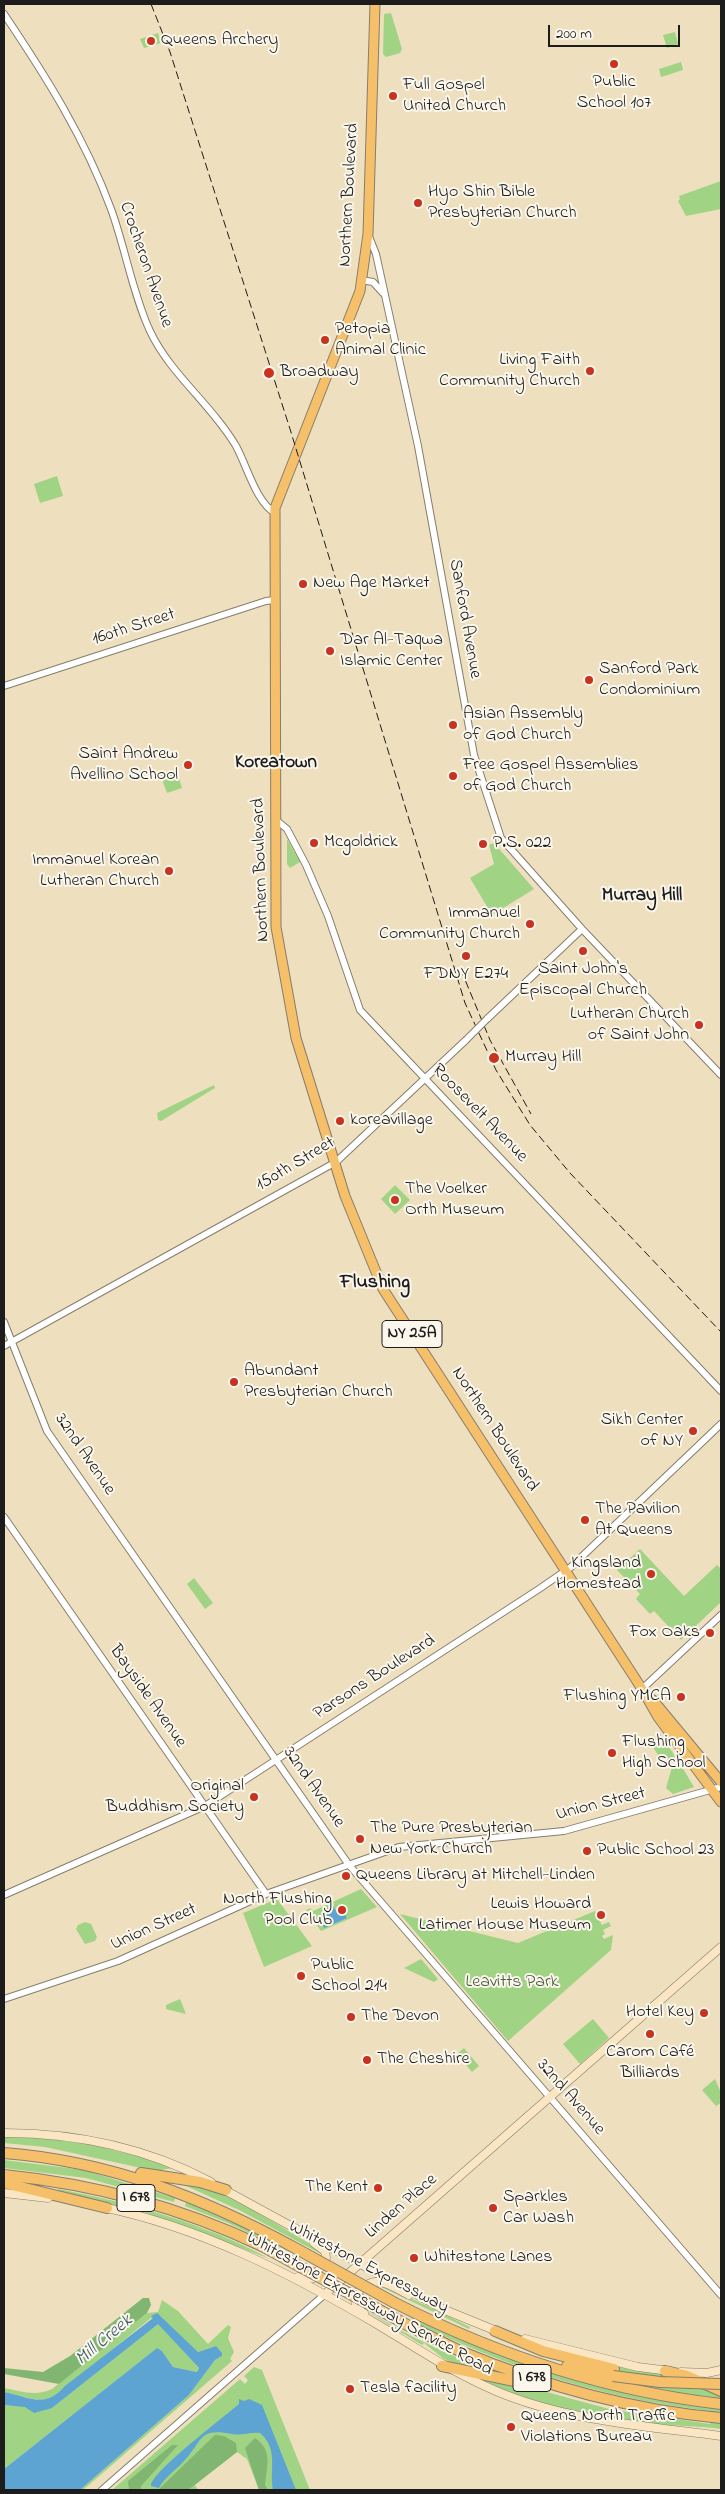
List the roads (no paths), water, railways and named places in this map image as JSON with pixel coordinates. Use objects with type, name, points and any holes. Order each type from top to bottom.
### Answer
[{"type":"highway","name":"Whitestone Expressway","points":[[4,2153],[84,2164],[132,2176],[185,2194],[238,2218],[395,2303],[501,2349],[613,2376]]},
{"type":"highway","points":[[84,2164],[200,2182],[226,2190]]},
{"type":"highway","name":"Whitestone Expressway","points":[[4,2175],[76,2184],[139,2199],[200,2219],[262,2246],[409,2326],[460,2351],[521,2374],[607,2400],[716,2418]]},
{"type":"highway","points":[[4,2183],[107,2208]]},
{"type":"highway","points":[[495,2331],[543,2351],[613,2376],[721,2404]]},
{"type":"highway","points":[[442,2366],[607,2400]]},
{"type":"highway","points":[[665,2371],[687,2376],[721,2391]]},
{"type":"highway","points":[[613,2376],[721,2384]]},
{"type":"main road","name":"Northern Boulevard","points":[[375,4],[368,234],[360,291],[275,513],[276,927],[296,1038],[345,1196],[383,1290],[642,1688],[658,1717],[721,1802]]},
{"type":"main road","name":"Northern Boulevard","points":[[642,1688],[721,1782]]},
{"type":"main road","name":"Linden Place","points":[[324,2295],[721,1947]]},
{"type":"main road","name":"Whitestone Expressway Service Road","points":[[4,2133],[69,2136],[117,2146],[185,2169],[457,2316],[495,2331],[638,2367],[665,2371],[721,2372]]},
{"type":"main road","name":"Whitestone Expressway Service Road","points":[[4,2193],[60,2199],[107,2208],[200,2235],[281,2272],[324,2295],[442,2366],[502,2394],[552,2410],[592,2419],[721,2436]]},
{"type":"main road","points":[[281,2272],[305,2279],[313,2279],[326,2257],[323,2248],[288,2224]]},
{"type":"main road","points":[[421,2296],[410,2295],[377,2282],[361,2289],[355,2300],[360,2310],[432,2355],[442,2366]]},
{"type":"street","name":"Crocheron Avenue","points":[[4,14],[41,69],[90,159],[111,208],[150,331],[165,356],[235,444],[263,504],[275,513]]},
{"type":"street","name":"Sanford Avenue","points":[[368,234],[376,254],[417,441],[476,765],[501,838],[582,928],[721,1075]]},
{"type":"street","points":[[361,280],[373,282],[384,294]]},
{"type":"street","name":"160th Street","points":[[4,686],[266,601],[275,600]]},
{"type":"street","name":"Roosevelt Avenue","points":[[276,820],[287,829],[304,861],[328,916],[360,1010],[721,1391]]},
{"type":"street","name":"150th Street","points":[[4,1346],[335,1163],[582,928]]},
{"type":"street","name":"32nd Avenue","points":[[4,1322],[47,1431],[349,1865],[721,2295]]},
{"type":"street","name":"Parsons Boulevard","points":[[4,1895],[205,1806],[566,1571],[721,1424]]},
{"type":"street","name":"Bayside Avenue","points":[[4,1517],[266,1894]]},
{"type":"street","points":[[642,1688],[721,1615]]},
{"type":"street","name":"Union Street","points":[[4,1999],[118,1961],[266,1894],[399,1848],[418,1844],[564,1831],[721,1787]]},
{"type":"street","name":"Linden Place","points":[[102,2490],[324,2295]]},
{"type":"water","points":[[333,1906],[336,1911],[342,1909],[347,1918],[324,1928],[320,1919],[327,1916],[325,1909]]},
{"type":"water","points":[[157,2313],[198,2352],[216,2346],[222,2353],[222,2356],[215,2360],[189,2395],[80,2490],[4,2490],[4,2469],[157,2348],[162,2351],[173,2367],[197,2372],[199,2368],[158,2324],[52,2408],[34,2413],[25,2407],[4,2405],[4,2392],[37,2400],[51,2397],[58,2393]]},
{"type":"water","points":[[239,2399],[244,2401],[249,2399],[262,2405],[296,2490],[273,2490],[271,2453],[266,2439],[260,2433],[239,2435],[221,2432],[206,2435],[159,2488],[151,2486],[162,2470],[174,2458],[239,2404]]},
{"type":"railway","points":[[151,4],[170,52],[290,429],[465,1003],[496,1070],[530,1125],[570,1173],[721,1332]]},
{"type":"railway","points":[[461,970],[490,1040],[531,1114]]},
{"type":"place","name":"Queens Archery","points":[[151,41]]},
{"type":"place","name":"Public School 107","points":[[614,64]]},
{"type":"place","name":"Full Gospel United Church","points":[[393,96]]},
{"type":"place","name":"Hyo Shin Bible Presbyterian Church","points":[[418,203]]},
{"type":"place","name":"Petopia Animal Clinic","points":[[325,340]]},
{"type":"place","name":"Living Faith Community Church","points":[[590,371]]},
{"type":"place","name":"Broadway","points":[[269,373]]},
{"type":"place","name":"New Age Market","points":[[303,584]]},
{"type":"place","name":"Dar Al-Taqwa Islamic Center","points":[[330,651]]},
{"type":"place","name":"Sanford Park Condominium","points":[[589,680]]},
{"type":"place","name":"Asian Assembly of God Church","points":[[453,725]]},
{"type":"place","name":"Saint Andrew Avellino School","points":[[188,765]]},
{"type":"place","name":"Free Gospel Assemblies of God Church","points":[[453,776]]},
{"type":"place","name":"Mcgoldrick","points":[[314,843]]},
{"type":"place","name":"P.S. 022","points":[[483,844]]},
{"type":"place","name":"Immanuel Korean Lutheran Church","points":[[169,871]]},
{"type":"place","name":"Immanuel Community Church","points":[[530,924]]},
{"type":"place","name":"Saint John's Episcopal Church","points":[[583,951]]},
{"type":"place","name":"FDNY E274","points":[[466,956]]},
{"type":"place","name":"Lutheran Church of Saint John","points":[[699,1025]]},
{"type":"place","name":"Murray Hill","points":[[494,1058]]},
{"type":"place","name":"koreavillage","points":[[340,1121]]},
{"type":"place","name":"The Voelker Orth Museum","points":[[395,1200]]},
{"type":"place","name":"Abundant Presbyterian Church","points":[[234,1382]]},
{"type":"place","name":"Sikh Center of NY","points":[[693,1431]]},
{"type":"place","name":"The Pavilion At Queens","points":[[585,1520]]},
{"type":"place","name":"Kingsland Homestead","points":[[651,1574]]},
{"type":"place","name":"Fox Oaks","points":[[710,1633]]},
{"type":"place","name":"Flushing YMCA","points":[[681,1697]]},
{"type":"place","name":"Flushing High School","points":[[612,1753]]},
{"type":"place","name":"Original Buddhism Society","points":[[254,1797]]},
{"type":"place","name":"The Pure Presbyterian New York Church","points":[[360,1839]]},
{"type":"place","name":"Public School 23","points":[[587,1851]]},
{"type":"place","name":"Queens Library at Mitchell-Linden","points":[[346,1876]]},
{"type":"place","name":"North Flushing Pool Club","points":[[342,1910]]},
{"type":"place","name":"Lewis Howard Latimer House Museum","points":[[601,1915]]},
{"type":"place","name":"Public School 214","points":[[301,1976]]},
{"type":"place","name":"Hotel Key","points":[[704,2013]]},
{"type":"place","name":"The Devon","points":[[351,2017]]},
{"type":"place","name":"Carom Café Billiards","points":[[650,2034]]},
{"type":"place","name":"The Cheshire","points":[[367,2060]]},
{"type":"place","name":"The Kent","points":[[378,2188]]},
{"type":"place","name":"Sparkles Car Wash","points":[[493,2208]]},
{"type":"place","name":"Whitestone Lanes","points":[[414,2258]]},
{"type":"place","name":"Tesla facility","points":[[350,2389]]},
{"type":"place","name":"Queens North Traffic Violations Bureau","points":[[511,2427]]},
{"type":"district","name":"Koreatown","points":[[276,764]]},
{"type":"district","name":"Murray Hill","points":[[642,897]]},
{"type":"district","name":"Flushing","points":[[375,1284]]},
{"type":"park label","name":"Leavitts Park","points":[[512,1983]]},
{"type":"water label","name":"Mill Creek","points":[[105,2341]]}]
